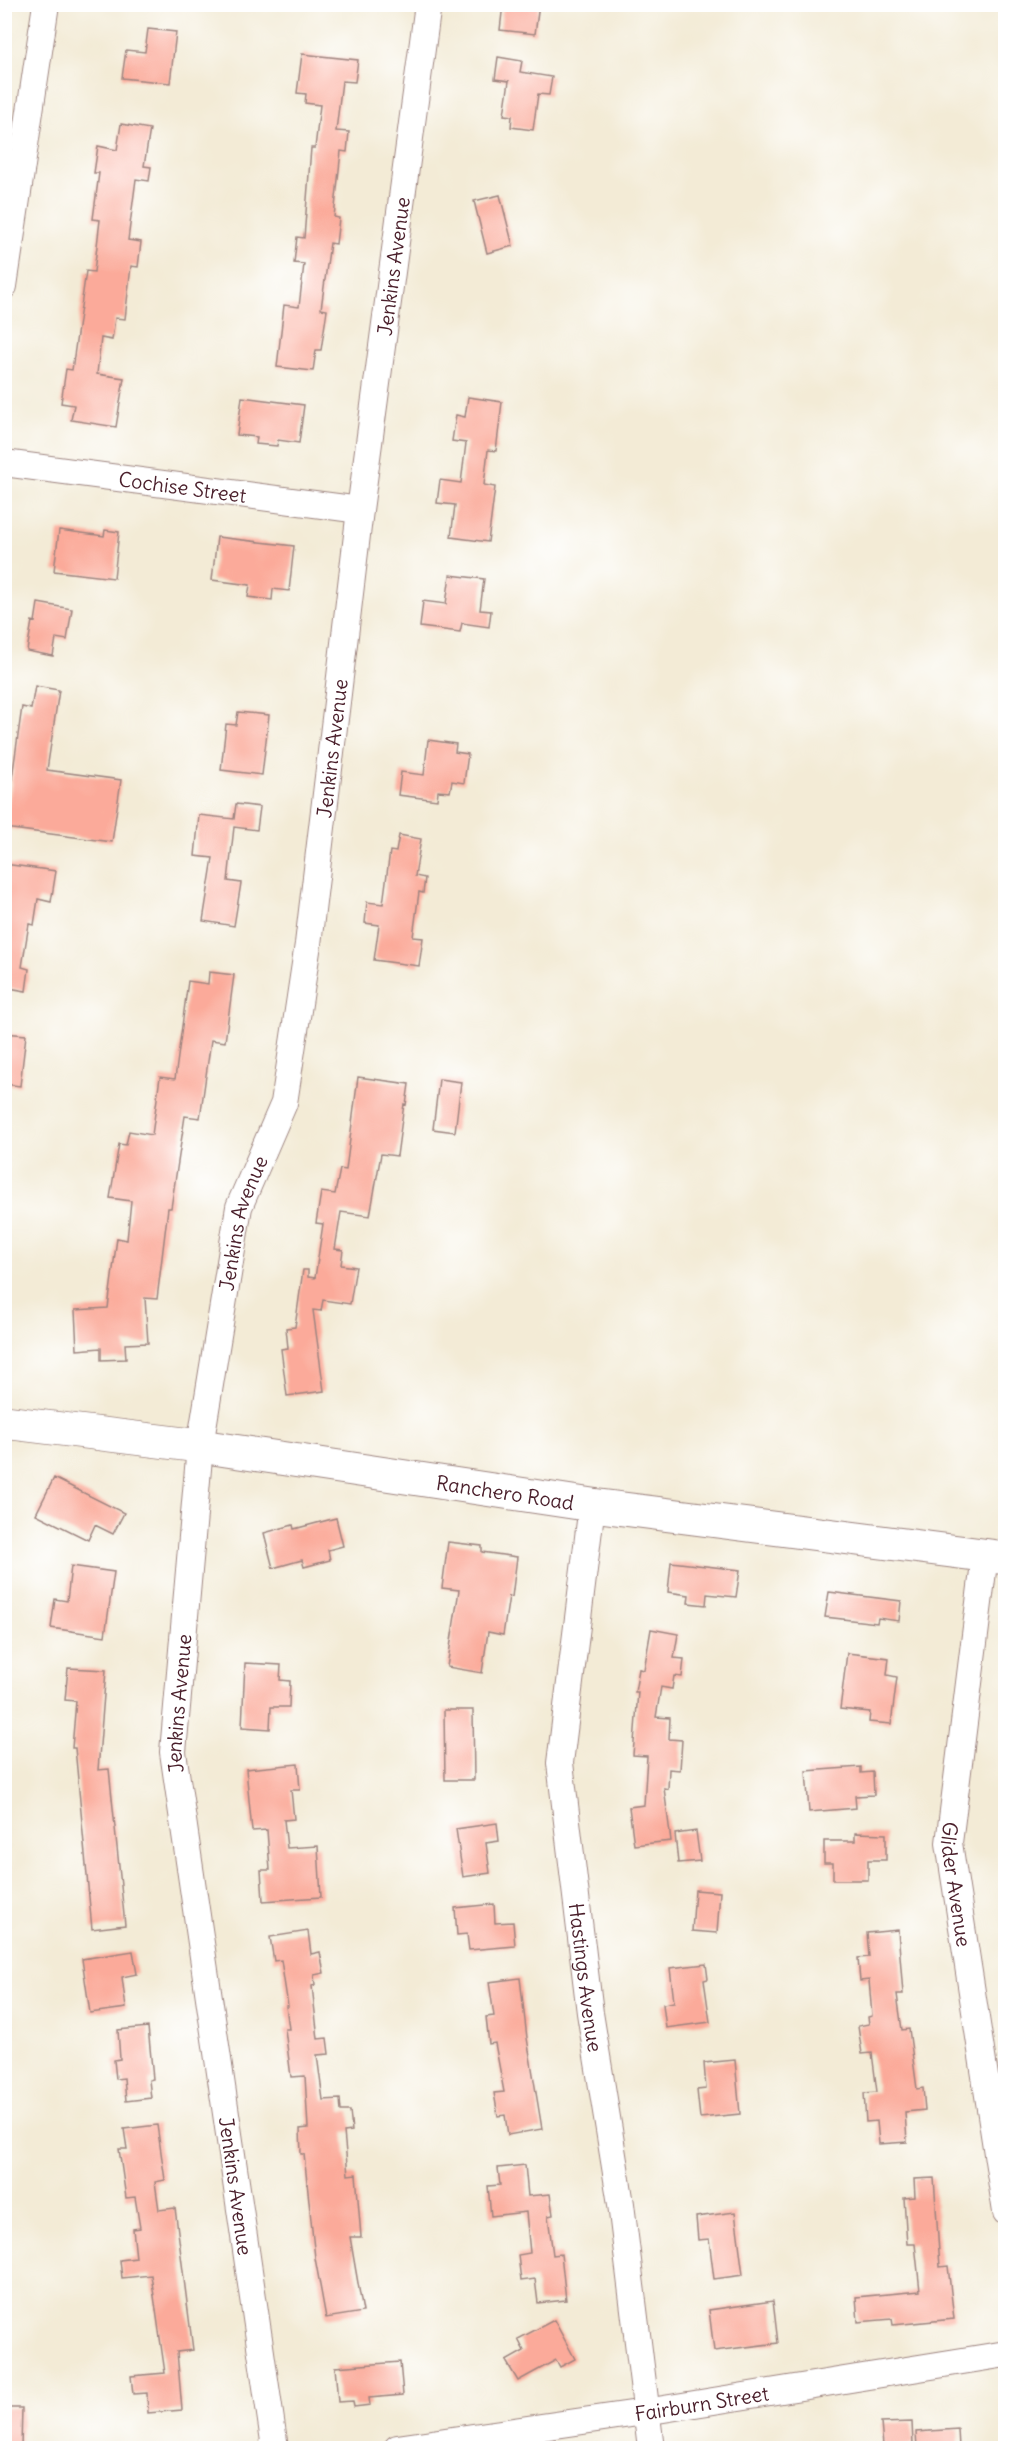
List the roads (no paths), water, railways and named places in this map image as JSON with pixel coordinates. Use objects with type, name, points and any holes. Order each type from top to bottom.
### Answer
[{"type":"main road","name":"Ranchero Road","points":[[4,1422],[200,1446],[592,1505],[995,1557]]},
{"type":"street","points":[[4,286],[45,4]]},
{"type":"street","name":"Jenkins Avenue","points":[[275,2448],[173,1752],[200,1446],[239,1207],[284,1102],[308,944],[360,510],[429,4]]},
{"type":"street","name":"Cochise Street","points":[[4,463],[360,510]]},
{"type":"street","name":"Hastings Avenue","points":[[592,1505],[560,1763],[590,2013],[621,2204],[651,2448]]},
{"type":"street","name":"Glider Avenue","points":[[995,1557],[949,1843],[1005,2212]]},
{"type":"street","name":"Fairburn Street","points":[[397,2448],[645,2412],[1005,2355]]}]
